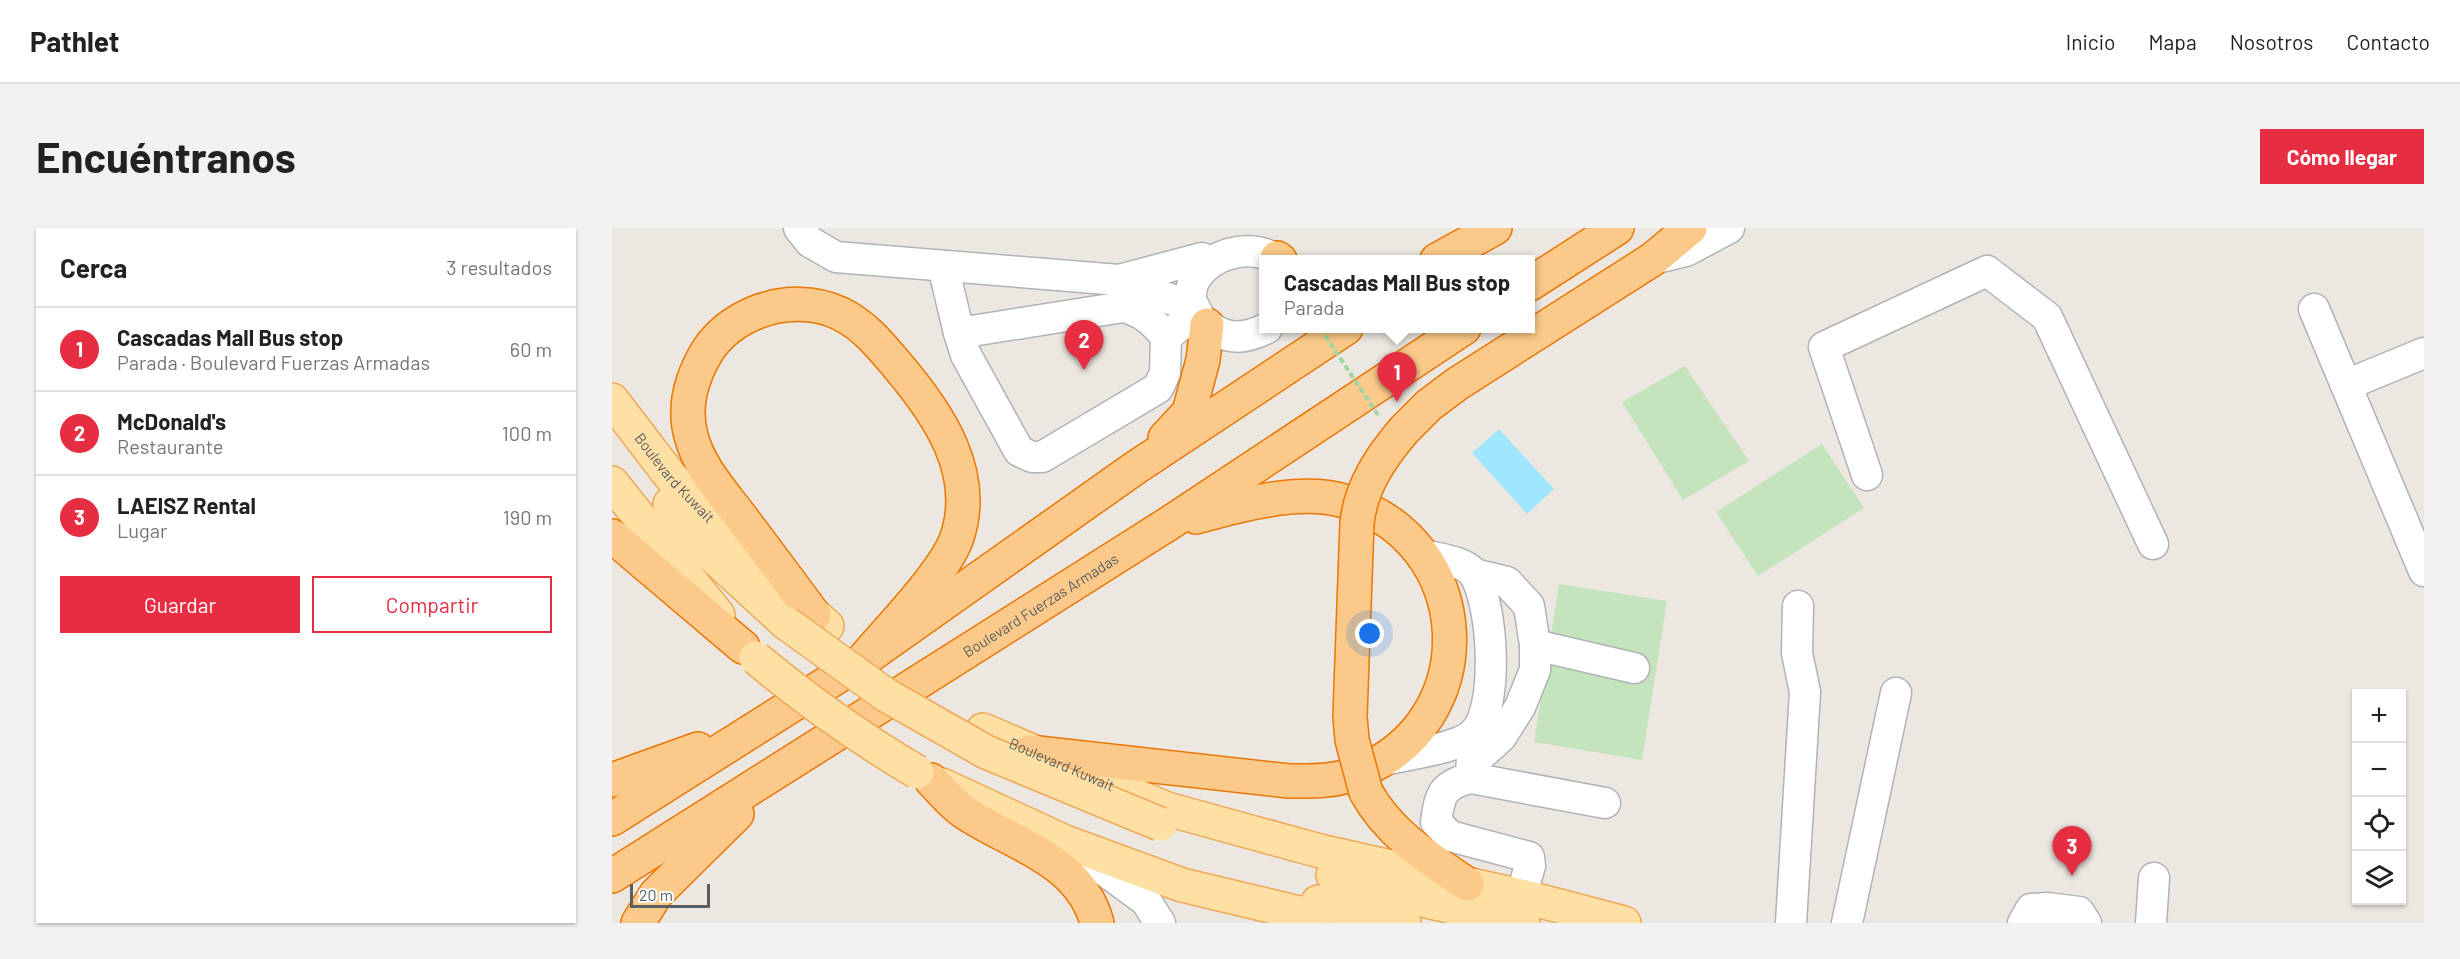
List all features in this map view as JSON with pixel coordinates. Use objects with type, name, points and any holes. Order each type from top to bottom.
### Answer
[{"type":"highway","points":[[1446,255],[1496,228]]},
{"type":"highway","points":[[1457,255],[1496,228]]},
{"type":"highway","points":[[1535,281],[1617,228]]},
{"type":"highway","points":[[1467,884],[1399,836],[1377,812],[1366,792],[1352,740],[1350,716],[1358,512],[1377,464],[1404,430],[1429,405],[1457,384],[1653,259],[1690,228]]},
{"type":"highway","points":[[809,621],[704,468],[691,436],[688,402],[696,369],[714,340],[741,319],[773,306],[807,304],[840,313],[868,332],[929,402],[954,452],[962,474],[962,519],[950,552],[862,662]]},
{"type":"highway","points":[[1135,468],[1189,412],[1203,360],[1199,315]]},
{"type":"highway","points":[[612,819],[862,662],[1135,468],[1338,333]]},
{"type":"highway","name":"Boulevard Fuerzas Armadas","points":[[612,876],[1168,524],[1456,333]]},
{"type":"highway","points":[[1029,752],[1288,781],[1322,782],[1355,774],[1385,759],[1410,738],[1431,712],[1445,682],[1451,649],[1449,616],[1440,584],[1424,555],[1401,530],[1374,512],[1342,500],[1309,496],[1238,505],[1168,524]]},
{"type":"highway","points":[[612,536],[750,652]]},
{"type":"highway","points":[[612,780],[756,728]]},
{"type":"highway","points":[[639,923],[656,894],[782,770]]},
{"type":"highway","points":[[924,776],[962,811],[1049,858],[1076,883],[1092,903],[1097,923]]},
{"type":"main road","name":"Boulevard Kuwait","points":[[612,400],[671,477],[809,621],[929,699],[983,730],[1029,752],[1167,809],[1320,851],[1467,884],[1522,910],[1624,923]]},
{"type":"main road","points":[[612,408],[634,459],[711,554],[809,621],[886,695],[986,752],[1160,824],[1413,898],[1522,910]]},
{"type":"main road","points":[[612,483],[750,652],[798,693],[855,735],[924,776],[1065,842],[1182,885],[1341,923]]},
{"type":"main road","points":[[1102,854],[1202,872],[1404,923]]},
{"type":"street","points":[[799,228],[810,242],[836,257],[1119,280],[1199,315],[1221,333],[1237,337],[1252,336],[1259,332]]},
{"type":"street","points":[[1653,259],[1686,251],[1729,228]]},
{"type":"street","points":[[1119,280],[1211,244],[1248,241],[1270,250]]},
{"type":"street","points":[[1199,315],[1191,282],[1211,244]]},
{"type":"street","points":[[943,266],[959,333],[966,355],[1019,451],[1032,457],[1042,457],[1158,388],[1165,373],[1166,337],[1153,321],[1138,311],[1123,307],[959,333]]},
{"type":"street","points":[[1868,475],[1824,347],[1987,271],[2047,317],[2153,544]]},
{"type":"street","points":[[2314,309],[2424,571]]},
{"type":"street","points":[[1166,337],[1199,315]]},
{"type":"street","points":[[2346,385],[2424,353]]},
{"type":"street","points":[[1424,555],[1464,566],[1474,574],[1507,582],[1529,606],[1535,645],[1535,670],[1520,707],[1501,737],[1473,758],[1452,783],[1440,800],[1436,822],[1450,836],[1529,857],[1530,866],[1522,910]]},
{"type":"street","points":[[1473,758],[1485,715],[1490,685],[1489,637],[1482,592],[1474,574]]},
{"type":"street","points":[[1791,923],[1805,692],[1797,653],[1798,606]]},
{"type":"street","points":[[1535,645],[1634,668]]},
{"type":"street","points":[[1847,923],[1896,693]]},
{"type":"street","points":[[1385,759],[1452,744],[1473,758],[1605,803]]},
{"type":"street","points":[[1065,842],[1146,901],[1160,923]]},
{"type":"street","points":[[2151,923],[2154,878]]},
{"type":"street","points":[[2023,923],[2031,909],[2047,908],[2079,912],[2086,923]]},
{"type":"path","points":[[1323,333],[1382,421],[1404,430]]},
{"type":"green space","points":[[1685,366],[1749,461],[1683,500],[1622,402]]},
{"type":"green space","points":[[1822,444],[1864,508],[1758,576],[1716,512]]},
{"type":"green space","points":[[1559,584],[1667,601],[1642,760],[1534,742]]},
{"type":"water","points":[[1499,429],[1554,489],[1527,514],[1472,453]]},
{"type":"place","name":"McDonald's","points":[[1084,370]]},
{"type":"place","name":"Cascadas Mall Bus stop","points":[[1397,402]]},
{"type":"place","name":"LAEISZ Rental","points":[[2072,876]]}]
